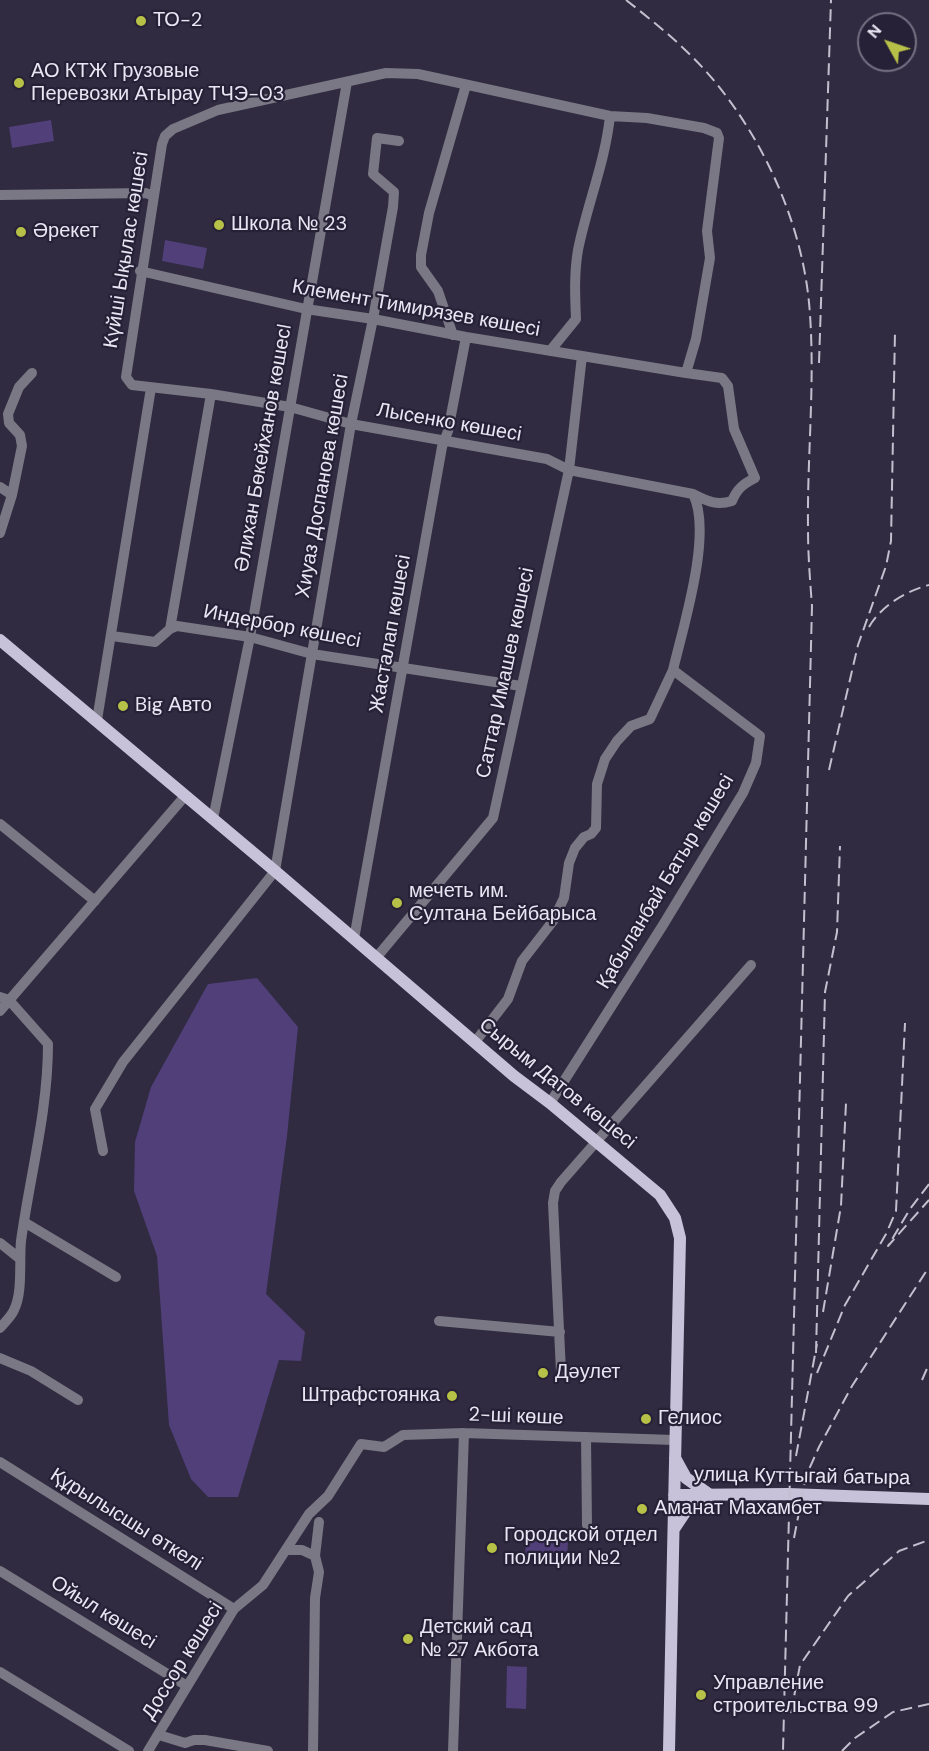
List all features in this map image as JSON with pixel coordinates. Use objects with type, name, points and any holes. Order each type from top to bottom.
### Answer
[{"type":"main road","name":"Сырым Датов көшесі","points":[[0,640],[475,1042],[660,1195],[675,1218],[680,1238],[669,1751]]},
{"type":"main road","points":[[674,1456],[686,1478],[710,1495],[686,1511],[674,1531]]},
{"type":"main road","name":"улица Куттыгай батыра","points":[[674,1495],[801,1495],[929,1499]]},
{"type":"street","name":"Күйші Ықылас көшесі","points":[[127,381],[140,272],[165,136],[173,129],[218,110],[386,73],[418,74],[610,116],[647,118],[704,128],[717,133],[719,138],[707,231],[710,258],[696,339],[686,373]]},
{"type":"street","name":"Әлихан Бөкейханов көшесI","points":[[213,819],[250,637],[347,82]]},
{"type":"street","points":[[453,334],[438,291],[421,267],[421,255],[429,213],[466,85]]},
{"type":"street","points":[[550,351],[576,319],[574,278],[578,249],[600,172],[610,116]]},
{"type":"street","name":"Хиуаз Доспанова көшесі","points":[[275,871],[351,424],[373,319],[394,192],[373,174],[377,138],[399,141]]},
{"type":"street","points":[[0,195],[146,193],[153,196]]},
{"type":"street","name":"Клемент Тимирязев көшесі","points":[[140,272],[306,309],[686,373]]},
{"type":"street","name":"Жасталап көшесі","points":[[354,939],[444,440],[448,431],[466,337]]},
{"type":"street","name":"Саттар Имашев көшесі","points":[[376,958],[493,818],[568,470],[582,356]]},
{"type":"street","points":[[0,533],[12,495],[22,446],[20,435],[9,423],[8,414],[19,387],[32,373]]},
{"type":"street","points":[[686,373],[722,378],[728,386],[734,429],[755,478],[743,484],[732,501],[721,505],[693,494]]},
{"type":"street","name":"Лысенко көшесі","points":[[127,381],[132,385],[211,394],[290,407],[351,424],[546,459],[568,470],[693,494]]},
{"type":"street","points":[[97,720],[151,388]]},
{"type":"street","points":[[112,636],[155,642],[170,628],[211,394]]},
{"type":"street","points":[[0,487],[12,495]]},
{"type":"street","points":[[475,1042],[507,999],[522,962],[554,921],[564,898],[568,863],[575,848],[596,828],[597,784],[605,759],[631,726],[650,719],[673,670],[698,568],[697,502],[693,494]]},
{"type":"street","name":"Индербор көшесі","points":[[170,628],[177,626],[250,637],[312,654],[521,686]]},
{"type":"street","name":"Қабыланбай Батыр көшесі","points":[[550,1103],[663,925],[743,793],[756,763],[760,736],[673,670]]},
{"type":"street","points":[[0,1011],[5,998],[95,901],[185,796]]},
{"type":"street","points":[[0,841],[4,828],[95,901]]},
{"type":"street","points":[[103,1151],[95,1109],[123,1062],[275,871]]},
{"type":"street","points":[[561,1372],[553,1203],[555,1191],[751,965]]},
{"type":"street","points":[[0,1328],[14,1310],[18,1294],[19,1258],[24,1222],[48,1080],[48,1044],[5,998]]},
{"type":"street","points":[[24,1222],[116,1277]]},
{"type":"street","points":[[0,1243],[19,1258]]},
{"type":"street","points":[[439,1321],[560,1332]]},
{"type":"street","points":[[0,1358],[31,1371],[78,1400]]},
{"type":"street","points":[[453,1751],[464,1433]]},
{"type":"street","name":"2-ші көше","points":[[361,1444],[384,1447],[404,1435],[464,1433],[674,1440]]},
{"type":"street","points":[[586,1437],[587,1525]]},
{"type":"street","name":"Доссор көшесі","points":[[148,1751],[234,1609],[263,1585],[309,1514],[328,1496],[361,1444]]},
{"type":"street","name":"Құрылысшы өткелі","points":[[0,1462],[234,1609]]},
{"type":"street","points":[[313,1751],[315,1598],[319,1572],[315,1556],[319,1522]]},
{"type":"street","points":[[286,1550],[302,1550],[315,1556]]},
{"type":"street","name":"Ойыл көшесі","points":[[0,1571],[187,1686]]},
{"type":"street","points":[[0,1672],[129,1751]]},
{"type":"street","points":[[159,1735],[184,1747],[194,1740],[205,1740],[268,1751]]},
{"type":"shaded area","points":[[51,120],[54,141],[12,148],[9,127]]},
{"type":"shaded area","points":[[165,240],[207,248],[203,269],[162,261]]},
{"type":"shaded area","points":[[257,978],[298,1027],[287,1136],[266,1294],[305,1332],[301,1361],[279,1360],[238,1497],[208,1497],[191,1479],[169,1425],[157,1256],[134,1191],[135,1142],[151,1087],[208,984]]},
{"type":"shaded area","points":[[526,1538],[568,1540],[567,1564],[525,1562]]},
{"type":"shaded area","points":[[507,1666],[527,1667],[526,1709],[506,1708]]},
{"type":"railway","points":[[626,0],[673,39],[706,71],[735,108],[752,135],[781,192],[792,222],[801,253],[810,315],[812,368],[808,529],[812,606],[783,1751]]},
{"type":"railway","points":[[819,363],[831,0]]},
{"type":"railway","points":[[829,770],[858,645],[886,566],[891,541],[895,331]]},
{"type":"railway","points":[[869,627],[880,612],[895,600],[929,585]]},
{"type":"railway","points":[[816,1353],[825,992],[837,932],[840,846]]},
{"type":"railway","points":[[817,1373],[845,1305],[886,1234],[896,1211],[905,1023]]},
{"type":"railway","points":[[823,1312],[841,1206],[846,1103]]},
{"type":"railway","points":[[929,1184],[910,1209],[888,1246],[929,1200]]},
{"type":"railway","points":[[794,1538],[806,1476],[819,1447],[852,1386],[929,1267]]},
{"type":"railway","points":[[796,1456],[817,1344]]},
{"type":"railway","points":[[922,1380],[929,1364]]},
{"type":"railway","points":[[791,1713],[800,1665],[848,1596],[899,1551],[929,1540]]},
{"type":"railway","points":[[842,1751],[855,1738],[893,1712],[929,1704]]},
{"type":"place","name":"ТО-2","points":[[141,21]]},
{"type":"place","name":"АО КТЖ Грузовые Перевозки Атырау ТЧЭ-03","points":[[19,83]]},
{"type":"place","name":"Школа № 23","points":[[219,225]]},
{"type":"place","name":"Әрекет","points":[[21,232]]},
{"type":"place","name":"Big Авто","points":[[123,706]]},
{"type":"place","name":"мечеть им. Султана Бейбарыса","points":[[397,903]]},
{"type":"place","name":"Дәулет","points":[[543,1373]]},
{"type":"place","name":"Штрафстоянка","points":[[452,1396]]},
{"type":"place","name":"Гелиос","points":[[646,1419]]},
{"type":"place","name":"Аманат Махамбет","points":[[642,1509]]},
{"type":"place","name":"Городской отдел полиции №2","points":[[492,1548]]},
{"type":"place","name":"Детский сад № 27 Акбота","points":[[408,1639]]},
{"type":"place","name":"Управление строительства 99","points":[[701,1695]]}]
